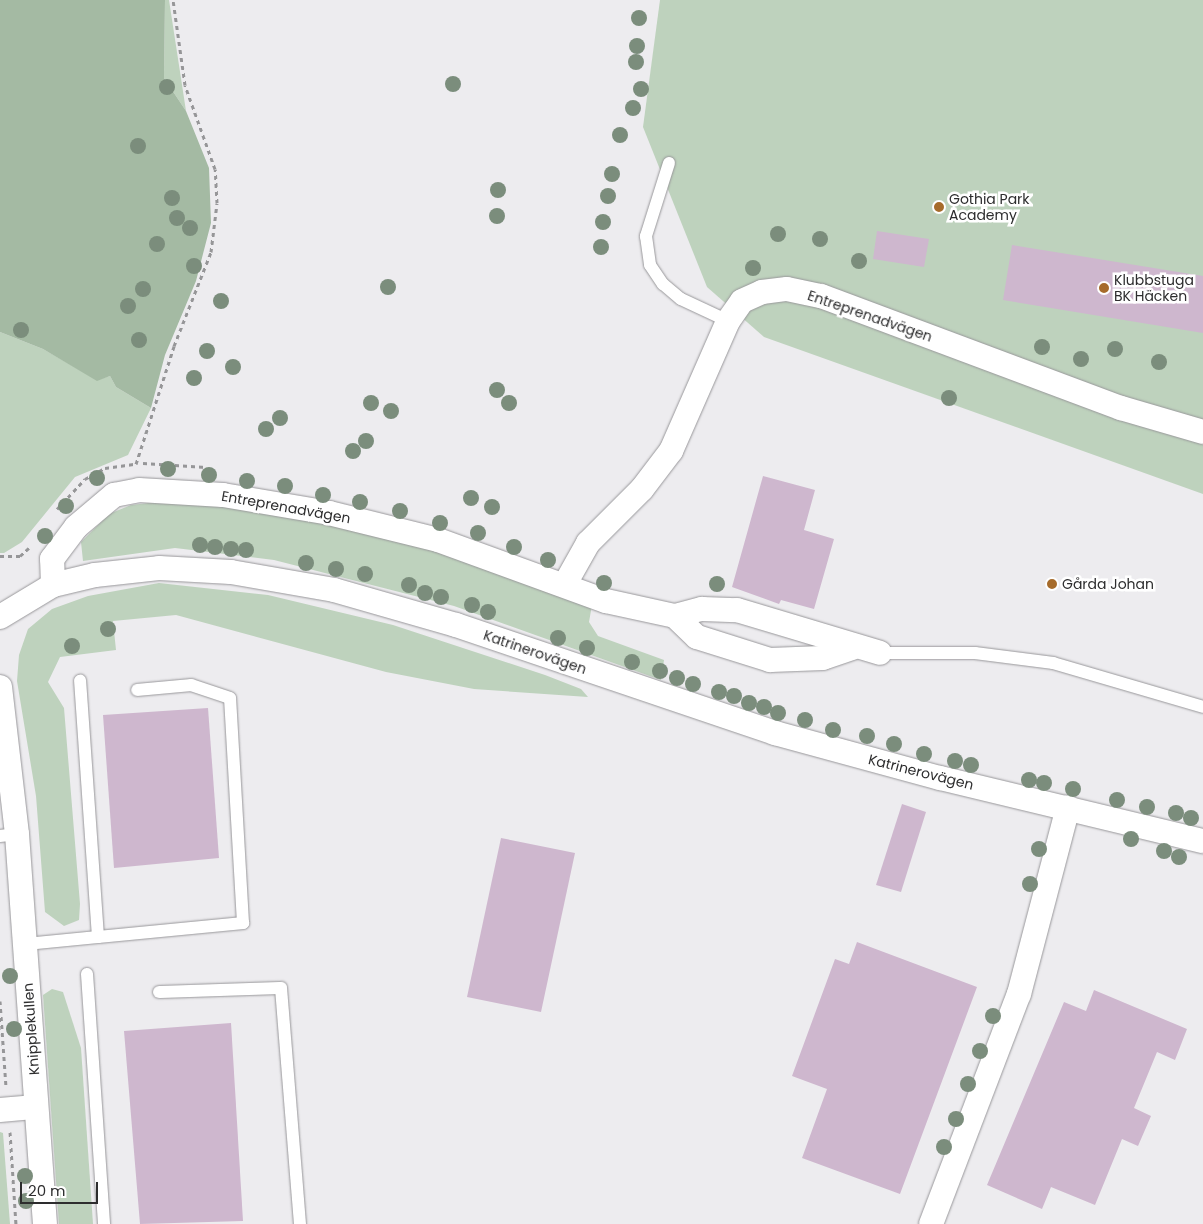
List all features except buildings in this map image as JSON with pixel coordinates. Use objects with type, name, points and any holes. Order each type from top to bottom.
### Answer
[{"type":"street","name":"Entreprenadvägen","points":[[565,584],[588,543],[642,489],[671,451],[728,320],[742,301],[762,292],[787,289],[821,296],[1122,408],[1203,432]]},
{"type":"street","name":"Entreprenadvägen","points":[[53,585],[52,559],[76,527],[114,496],[139,490],[223,495],[368,521],[517,565],[606,601],[674,616],[702,609],[737,610],[852,648],[880,653]]},
{"type":"street","name":"Katrinerovägen","points":[[0,617],[53,585],[95,575],[159,568],[231,572],[334,590],[456,625],[775,733],[940,778],[1068,807],[1203,841]]},
{"type":"street","name":"Entreprenadvägen","points":[[674,616],[697,637],[770,660],[823,658],[852,648]]},
{"type":"street","name":"Knipplekullen","points":[[0,686],[8,835],[26,944],[45,1224]]},
{"type":"street","points":[[931,1224],[1019,994],[1068,807]]},
{"type":"street","points":[[0,1110],[36,1106]]},
{"type":"lane","points":[[669,163],[646,236],[650,265],[663,284],[682,299],[728,320]]},
{"type":"lane","points":[[880,653],[975,653],[1053,663],[1203,707]]},
{"type":"lane","points":[[80,681],[98,937]]},
{"type":"lane","points":[[26,944],[243,923],[230,698],[191,685],[136,690]]},
{"type":"lane","points":[[87,974],[104,1224]]},
{"type":"lane","points":[[159,992],[281,988],[300,1224]]},
{"type":"path","points":[[136,464],[174,346],[211,252],[217,203],[215,169],[194,122],[185,85],[173,0]]},
{"type":"green space","points":[[0,0],[165,0],[164,78],[186,111],[209,168],[211,223],[196,281],[165,355],[151,408],[116,387],[110,376],[97,381],[43,349],[0,332]]},
{"type":"green space","points":[[165,0],[169,0],[186,111],[164,78]]},
{"type":"green space","name":"Gothia Park Academy","points":[[660,0],[1203,0],[1203,494],[764,337],[707,287],[643,127]]},
{"type":"green space","points":[[0,332],[43,349],[97,380],[110,376],[116,387],[151,408],[128,455],[75,477],[22,542],[4,553],[0,553]]},
{"type":"green space","points":[[175,500],[298,517],[416,545],[592,605],[589,622],[598,636],[664,660],[661,680],[454,606],[274,560],[175,548],[83,561],[81,542],[109,514],[131,505]]},
{"type":"green space","points":[[159,583],[268,595],[393,625],[545,675],[581,689],[588,697],[474,689],[386,672],[176,615],[113,621],[116,650],[60,657],[48,682],[64,708],[80,904],[79,920],[64,926],[45,912],[36,796],[17,681],[19,655],[28,629],[52,609],[88,596]]},
{"type":"green space","points":[[52,989],[63,992],[81,1048],[93,1224],[59,1224],[43,995]]},
{"type":"green space","points":[[0,1132],[3,1133],[10,1224],[0,1224]]},
{"type":"place","name":"Gothia Park Academy","points":[[939,207]]},
{"type":"place","name":"Klubbstuga BK Häcken","points":[[1104,288]]},
{"type":"place","name":"Gårda Johan","points":[[1052,584]]}]
